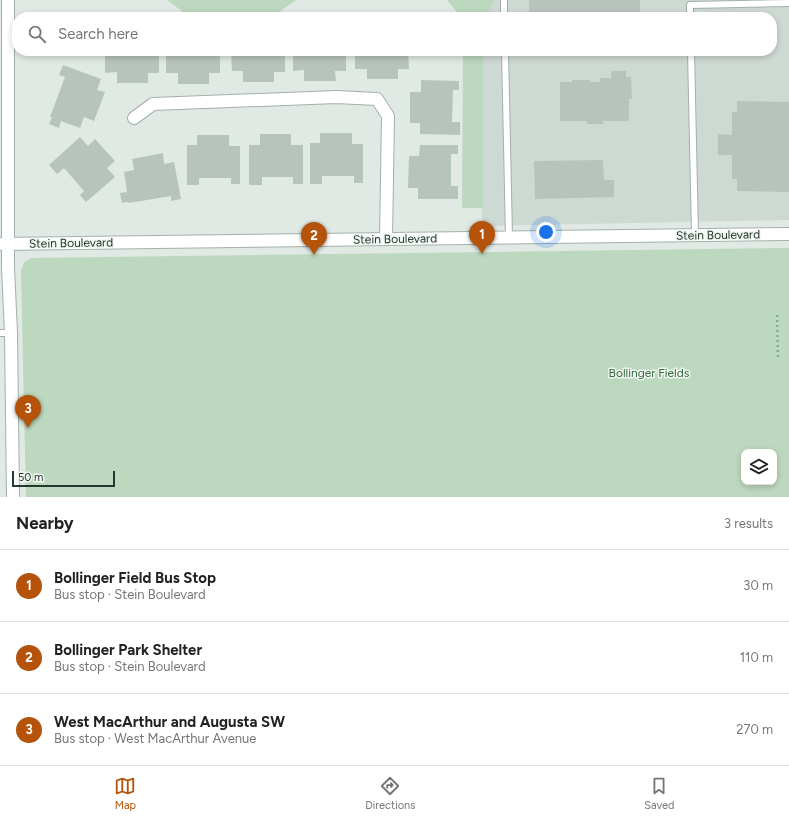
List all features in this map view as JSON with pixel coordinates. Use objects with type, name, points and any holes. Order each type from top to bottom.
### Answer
[{"type":"street","points":[[8,0],[4,38],[4,244],[6,412],[13,497]]},
{"type":"street","points":[[134,118],[153,104],[336,97],[377,99],[388,116],[386,239]]},
{"type":"street","name":"Stein Boulevard","points":[[4,244],[789,234]]},
{"type":"lane","points":[[504,0],[504,12]]},
{"type":"lane","points":[[690,2],[789,3]]},
{"type":"lane","points":[[505,56],[509,237]]},
{"type":"lane","points":[[691,56],[695,235]]},
{"type":"path","points":[[777,315],[778,360]]},
{"type":"shaded area","points":[[476,0],[789,0],[789,220],[482,226],[477,56],[777,56],[777,12],[476,12]]},
{"type":"green space","points":[[167,0],[296,0],[279,12],[183,12]]},
{"type":"green space","points":[[447,0],[494,0],[488,12],[457,12]]},
{"type":"green space","points":[[463,56],[483,56],[483,208],[462,208]]},
{"type":"green space","name":"Bollinger Fields","points":[[789,248],[789,497],[26,497],[21,271],[24,262],[31,258]]},
{"type":"building","points":[[529,0],[640,0],[640,12],[529,12]]},
{"type":"building","points":[[105,56],[159,56],[159,73],[148,73],[148,83],[117,83],[117,72],[105,73]]},
{"type":"building","points":[[166,56],[220,56],[220,73],[209,73],[209,84],[178,84],[178,73],[166,73]]},
{"type":"building","points":[[231,56],[285,56],[285,72],[274,72],[274,82],[243,82],[243,71],[232,71]]},
{"type":"building","points":[[293,56],[346,56],[346,71],[335,71],[336,81],[304,81],[304,70],[293,71]]},
{"type":"building","points":[[355,56],[408,56],[409,69],[398,69],[398,79],[367,79],[367,69],[355,69]]},
{"type":"building","points":[[63,65],[101,79],[97,90],[105,92],[94,121],[84,117],[80,128],[61,121],[59,128],[49,124],[52,117],[50,117],[65,77],[59,75]]},
{"type":"building","points":[[611,71],[626,71],[626,77],[631,77],[632,99],[629,99],[629,121],[603,121],[603,124],[587,124],[587,121],[560,121],[560,82],[590,80],[590,82],[600,82],[600,78],[611,78]]},
{"type":"building","points":[[421,80],[459,81],[459,90],[453,90],[452,122],[460,122],[460,135],[420,134],[420,123],[410,123],[410,92],[421,92]]},
{"type":"building","points":[[737,101],[789,102],[789,192],[737,191],[737,179],[732,179],[732,155],[718,155],[718,134],[732,135],[732,112],[737,112]]},
{"type":"building","points":[[320,133],[352,133],[352,144],[363,144],[363,183],[354,183],[354,176],[322,176],[322,184],[310,184],[310,143],[320,143]]},
{"type":"building","points":[[260,134],[291,134],[291,145],[303,145],[303,184],[293,184],[293,177],[262,177],[262,185],[249,185],[249,145],[260,145]]},
{"type":"building","points":[[197,135],[229,135],[229,146],[240,146],[240,184],[231,184],[231,178],[199,178],[199,185],[187,185],[187,145],[197,145]]},
{"type":"building","points":[[80,137],[88,146],[95,139],[115,161],[107,168],[115,177],[86,202],[80,195],[84,191],[64,168],[57,174],[49,165]]},
{"type":"building","points":[[420,145],[458,145],[458,154],[451,154],[451,186],[458,186],[458,199],[418,199],[418,188],[408,188],[409,156],[419,156]]},
{"type":"building","points":[[163,153],[164,164],[174,162],[181,199],[171,201],[171,196],[122,203],[120,193],[127,192],[124,172],[134,170],[132,159]]},
{"type":"building","points":[[603,160],[604,180],[614,180],[614,197],[535,199],[534,161]]},
{"type":"place","name":"Bollinger Field Bus Stop","points":[[482,254]]},
{"type":"place","name":"Bollinger Park Shelter","points":[[314,255]]},
{"type":"place","name":"West MacArthur and Augusta SW","points":[[28,428]]}]
